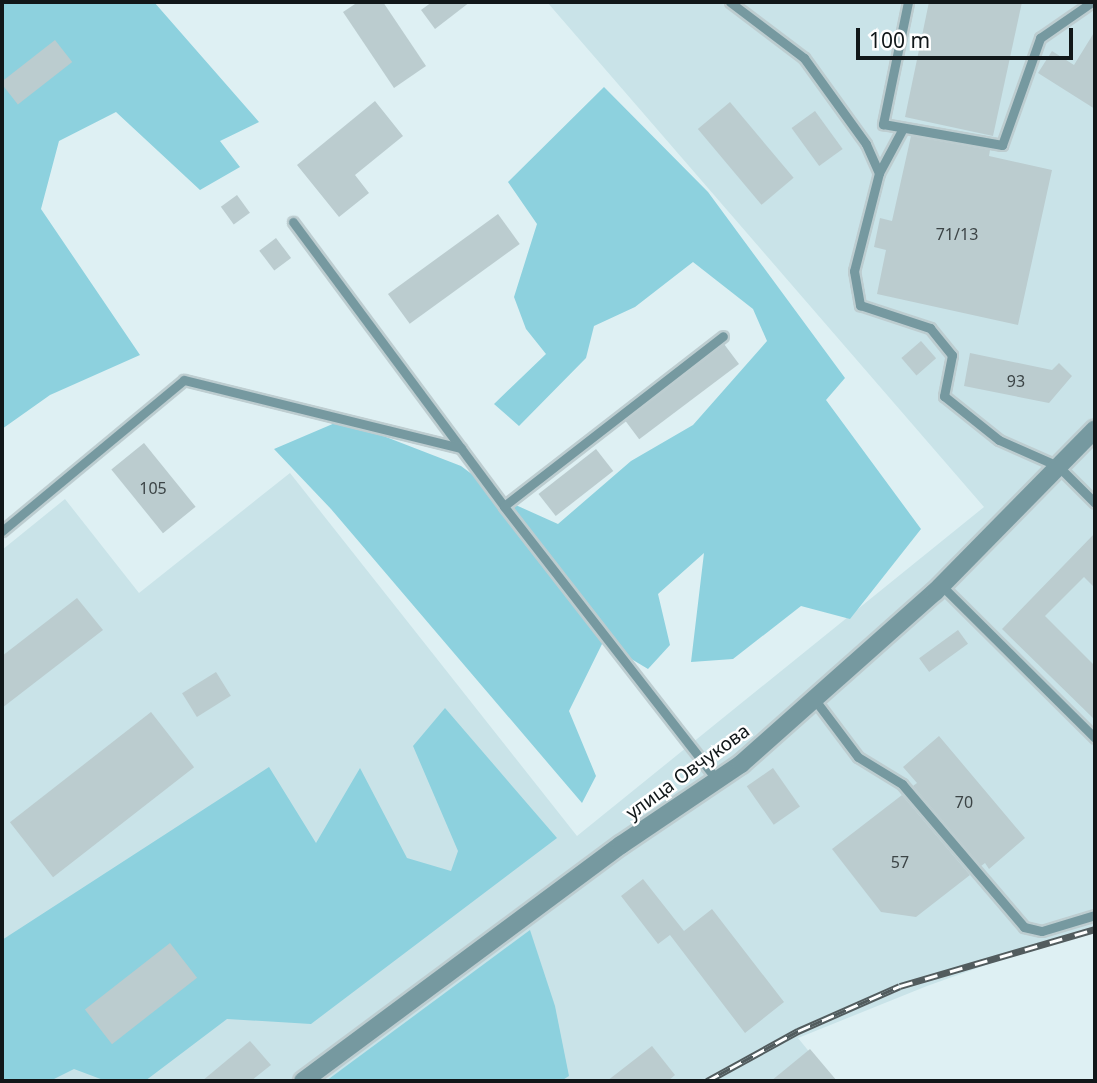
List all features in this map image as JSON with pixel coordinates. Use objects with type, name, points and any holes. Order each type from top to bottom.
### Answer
[{"type":"street","name":"улица Овчукова","points":[[303,1081],[621,845],[717,780],[815,700],[941,586],[1095,429]]},
{"type":"lane","points":[[730,2],[804,58],[849,116],[879,173]]},
{"type":"lane","points":[[908,2],[883,124],[1002,145],[1040,38],[1092,2]]},
{"type":"lane","points":[[903,128],[879,173],[854,271],[860,305],[930,328],[952,355],[944,396],[999,439],[1058,466],[1095,503]]},
{"type":"lane","points":[[293,222],[504,506],[717,780]]},
{"type":"lane","points":[[504,506],[723,335]]},
{"type":"lane","points":[[2,531],[184,380],[461,448]]},
{"type":"lane","points":[[941,586],[1095,738]]},
{"type":"lane","points":[[815,700],[858,757],[902,783],[1024,928],[1042,931],[1095,915]]},
{"type":"shaded area","points":[[2,2],[154,2],[259,122],[220,141],[240,167],[200,190],[116,112],[59,141],[41,209],[140,355],[50,395],[2,429]]},
{"type":"shaded area","points":[[547,2],[1095,2],[1095,926],[927,986],[798,1038],[833,1081],[2,1081],[2,550],[65,499],[139,593],[290,473],[577,836],[984,507]]},
{"type":"shaded area","points":[[604,87],[708,192],[845,378],[826,400],[921,529],[850,619],[801,606],[733,659],[691,662],[704,553],[658,594],[670,645],[648,669],[603,642],[569,711],[596,776],[582,803],[331,509],[274,449],[342,420],[461,466],[509,502],[558,524],[631,461],[693,425],[767,341],[753,309],[693,262],[635,307],[594,326],[586,358],[519,426],[494,404],[546,354],[526,329],[514,297],[537,224],[508,182]]},
{"type":"shaded area","points":[[445,708],[557,838],[311,1024],[227,1019],[145,1081],[106,1081],[74,1069],[50,1081],[2,1081],[2,940],[269,767],[316,843],[360,768],[407,858],[451,871],[458,851],[413,746]]},
{"type":"shaded area","points":[[530,930],[555,1006],[569,1076],[561,1081],[326,1081]]},
{"type":"building","points":[[358,2],[383,2],[426,66],[394,88],[343,12]]},
{"type":"building","points":[[432,2],[470,2],[435,29],[421,10]]},
{"type":"building","points":[[929,2],[1022,2],[993,136],[905,117]]},
{"type":"building","points":[[1095,31],[1095,109],[1038,73],[1052,51],[1074,65]]},
{"type":"building","points":[[55,40],[72,62],[18,105],[2,81]]},
{"type":"building","points":[[375,101],[403,136],[355,175],[369,193],[339,217],[297,165]]},
{"type":"building","points":[[730,102],[794,178],[761,205],[698,129]]},
{"type":"building","points":[[815,111],[843,149],[819,166],[792,128]]},
{"type":"building","points":[[911,136],[990,150],[989,156],[1052,170],[1018,325],[877,294],[886,250],[874,247],[880,218],[892,221]]},
{"type":"building","points":[[237,195],[250,213],[234,225],[221,207]]},
{"type":"building","points":[[498,214],[520,244],[410,324],[388,294]]},
{"type":"building","points":[[276,238],[291,258],[274,271],[259,251]]},
{"type":"building","points":[[921,341],[936,358],[916,375],[901,358]]},
{"type":"building","points":[[724,344],[739,364],[639,439],[624,419]]},
{"type":"building","points":[[970,353],[1052,370],[1059,363],[1072,376],[1049,403],[964,386]]},
{"type":"building","points":[[144,443],[196,507],[163,533],[111,469]]},
{"type":"building","points":[[596,449],[613,471],[556,516],[538,494]]},
{"type":"building","points":[[1095,533],[1095,588],[1084,577],[1045,616],[1095,666],[1095,720],[1002,629]]},
{"type":"building","points":[[77,598],[103,630],[2,708],[2,656]]},
{"type":"building","points":[[958,630],[968,644],[929,672],[919,658]]},
{"type":"building","points":[[216,672],[231,696],[197,717],[182,693]]},
{"type":"building","points":[[151,712],[194,767],[53,877],[10,822]]},
{"type":"building","points":[[939,736],[1025,838],[989,869],[985,863],[981,866],[913,786],[917,783],[903,767]]},
{"type":"building","points":[[773,768],[800,807],[774,825],[747,786]]},
{"type":"building","points":[[902,795],[970,875],[916,917],[881,912],[832,849]]},
{"type":"building","points":[[643,879],[684,931],[712,909],[784,1002],[745,1033],[670,935],[658,944],[621,896]]},
{"type":"building","points":[[170,943],[197,978],[112,1044],[85,1009]]},
{"type":"building","points":[[250,1041],[271,1065],[251,1081],[202,1081]]},
{"type":"building","points":[[652,1046],[675,1075],[668,1081],[607,1081]]},
{"type":"building","points":[[810,1049],[837,1081],[771,1081]]},
{"type":"railway","points":[[707,1081],[798,1031],[900,986],[1095,929]]}]
